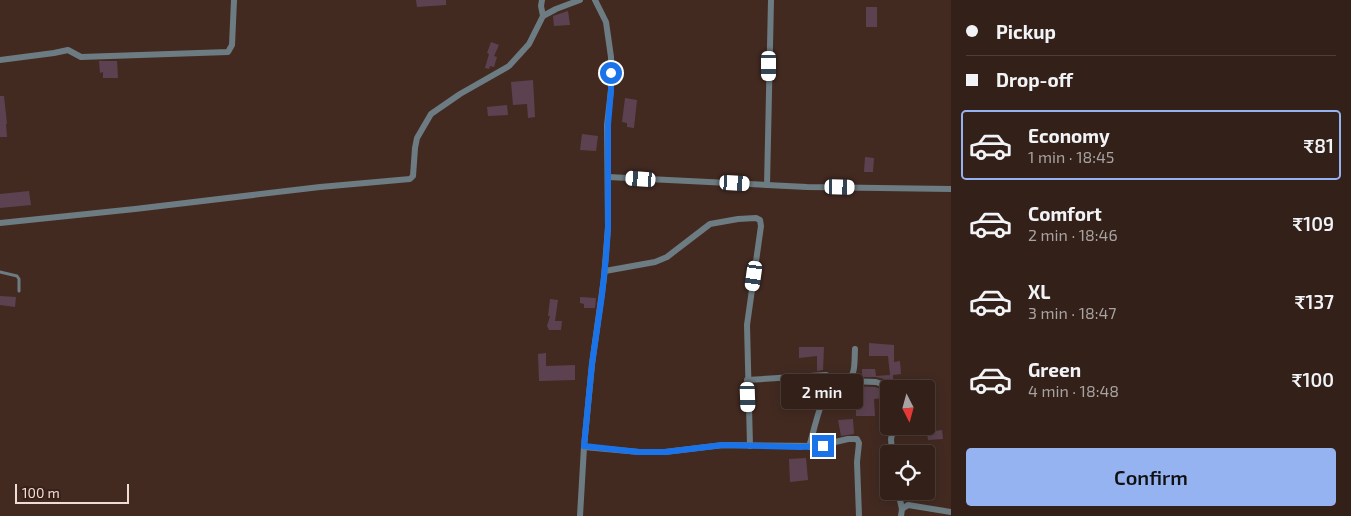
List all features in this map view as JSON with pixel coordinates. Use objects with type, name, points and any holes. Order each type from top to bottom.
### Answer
[{"type":"street","points":[[0,60],[68,50],[81,57],[228,52],[232,45],[234,0]]},
{"type":"street","points":[[542,0],[543,16]]},
{"type":"street","points":[[0,223],[320,187],[410,179],[413,176],[417,138],[431,114],[460,94],[509,66],[529,44],[543,16],[580,0]]},
{"type":"street","points":[[580,516],[584,446],[592,364],[605,271],[608,228],[608,125],[611,56],[606,22],[595,0]]},
{"type":"street","points":[[767,185],[771,0]]},
{"type":"street","points":[[608,176],[767,185],[951,189]]},
{"type":"street","points":[[605,271],[655,262],[667,257],[710,224],[738,219],[756,218],[760,220],[747,325],[750,446]]},
{"type":"street","points":[[845,382],[853,373],[855,349]]},
{"type":"street","points":[[747,380],[830,376],[845,382]]},
{"type":"street","points":[[809,447],[828,391],[834,386],[845,382],[880,383]]},
{"type":"street","points":[[584,446],[639,452],[665,452],[723,445],[823,446],[855,438],[859,440],[857,462],[859,516]]},
{"type":"street","points":[[899,500],[901,513]]},
{"type":"street","points":[[901,513],[908,505],[951,512]]},
{"type":"lane","points":[[0,272],[17,276],[19,291]]},
{"type":"building","points":[[416,0],[446,0],[446,5],[417,7]]},
{"type":"building","points":[[866,7],[877,7],[877,27],[866,27]]},
{"type":"building","points":[[568,11],[570,25],[554,26],[553,16]]},
{"type":"building","points":[[491,42],[499,45],[494,56],[497,57],[494,67],[490,66],[489,69],[485,68]]},
{"type":"building","points":[[99,61],[117,61],[118,78],[103,78],[103,72],[100,73]]},
{"type":"building","points":[[533,80],[535,117],[528,118],[527,104],[513,105],[511,82]]},
{"type":"building","points":[[0,96],[4,96],[7,137],[0,137]]},
{"type":"building","points":[[625,98],[637,100],[634,128],[627,127],[627,123],[622,122]]},
{"type":"building","points":[[507,105],[508,115],[488,116],[487,107]]},
{"type":"building","points":[[582,134],[598,136],[596,151],[580,150]]},
{"type":"building","points":[[865,157],[874,158],[873,172],[864,172]]},
{"type":"building","points":[[29,191],[31,205],[0,208],[0,194]]},
{"type":"building","points":[[0,296],[16,297],[15,307],[0,305]]},
{"type":"building","points":[[580,297],[596,298],[595,308],[584,308],[584,304],[580,303]]},
{"type":"building","points":[[550,299],[558,300],[555,321],[562,321],[561,330],[549,330],[547,326],[550,316],[548,316]]},
{"type":"building","points":[[869,343],[894,345],[894,362],[900,361],[901,374],[893,375],[893,380],[862,377],[862,369],[875,369],[876,376],[890,375],[888,356],[869,356]]},
{"type":"building","points":[[799,347],[824,347],[823,370],[817,371],[817,356],[799,358]]},
{"type":"building","points":[[546,353],[546,366],[575,365],[575,380],[539,381],[538,354]]},
{"type":"building","points":[[849,386],[880,389],[880,398],[874,399],[875,416],[856,416],[856,398],[849,398]]},
{"type":"building","points":[[853,419],[854,434],[841,436],[838,420]]},
{"type":"building","points":[[942,430],[943,439],[928,440],[927,435],[935,435],[935,431]]},
{"type":"building","points":[[806,458],[808,480],[790,482],[789,459]]},
{"type":"route","points":[[611,73],[608,125],[608,228],[606,257],[592,364],[584,446],[639,452],[679,451],[723,445],[823,446]]}]
